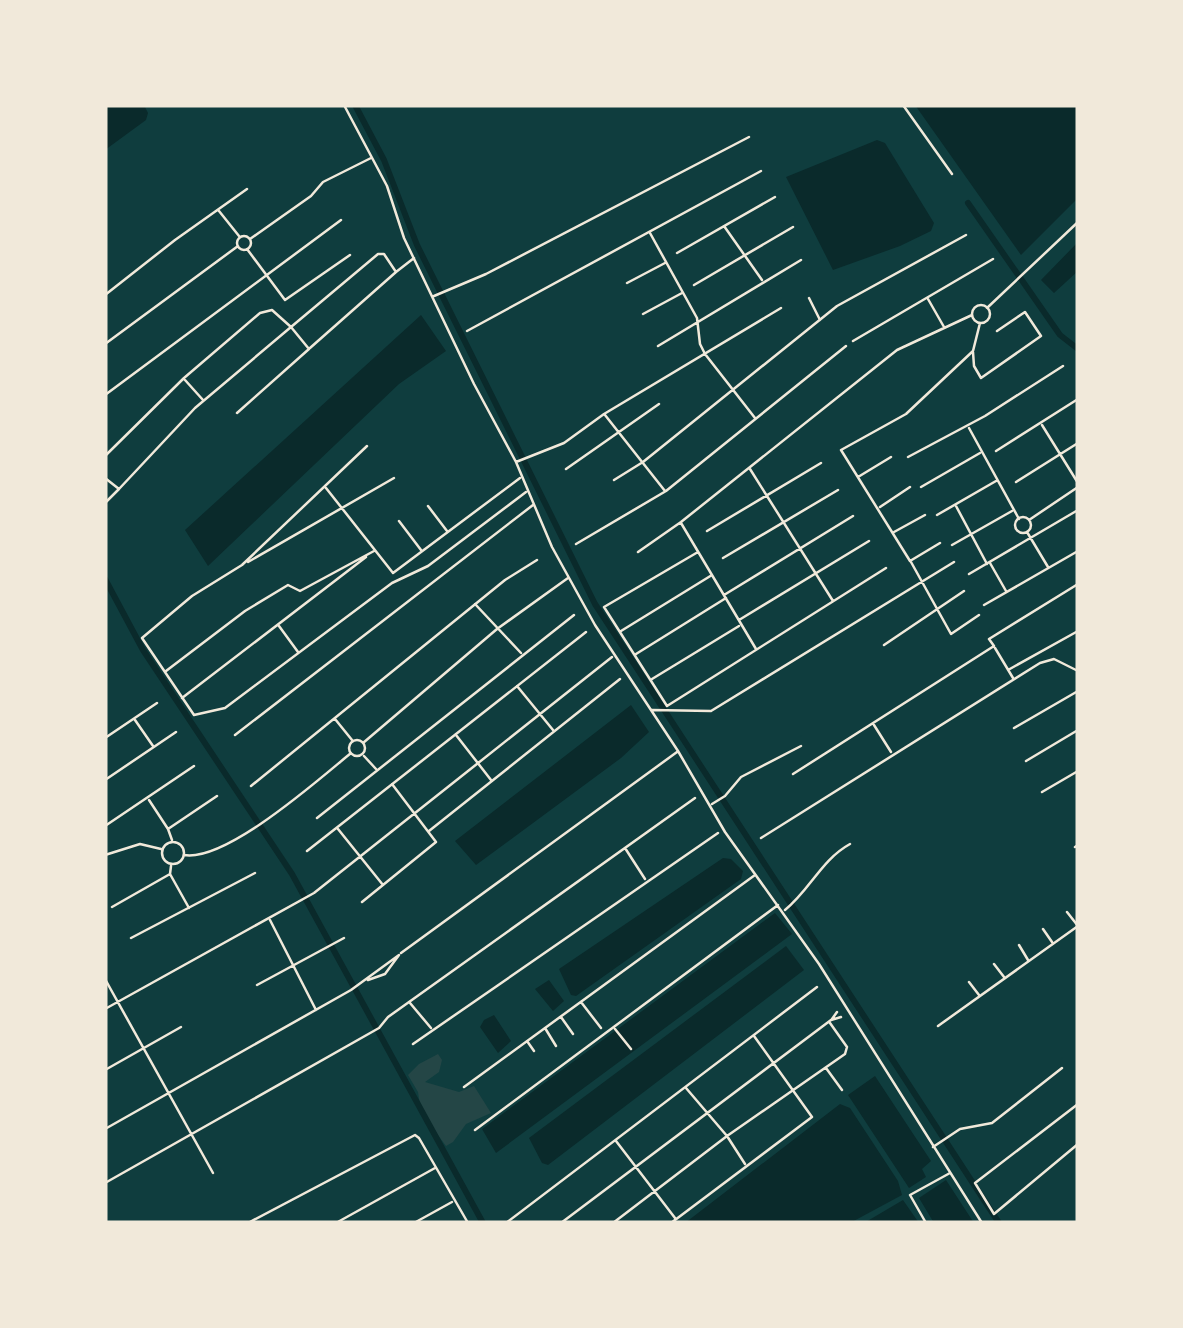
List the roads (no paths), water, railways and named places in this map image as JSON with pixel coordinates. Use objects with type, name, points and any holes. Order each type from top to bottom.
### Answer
[{"type":"street","points":[[344,105],[387,186],[414,258],[480,396],[518,461],[569,578],[613,656],[715,802],[725,832],[779,904],[844,1015],[982,1223]]},
{"type":"street","points":[[903,105],[952,174]]},
{"type":"street","points":[[433,296],[486,274],[749,137]]},
{"type":"street","points":[[246,249],[250,239],[312,196],[327,179],[372,158]]},
{"type":"street","points":[[468,331],[760,171]]},
{"type":"street","points":[[105,295],[247,189]]},
{"type":"street","points":[[677,253],[775,197]]},
{"type":"street","points":[[218,210],[240,238],[250,239]]},
{"type":"street","points":[[105,395],[341,220]]},
{"type":"street","points":[[987,308],[1078,222]]},
{"type":"street","points":[[724,226],[762,282]]},
{"type":"street","points":[[694,284],[793,227]]},
{"type":"street","points":[[649,232],[698,321],[705,354],[754,418]]},
{"type":"street","points":[[614,480],[734,391],[837,306],[966,236]]},
{"type":"street","points":[[105,344],[238,246],[240,238]]},
{"type":"street","points":[[238,246],[246,249],[287,300],[350,255]]},
{"type":"street","points":[[105,504],[203,401],[378,254],[384,254],[396,272]]},
{"type":"street","points":[[237,413],[414,258]]},
{"type":"street","points":[[853,341],[993,259]]},
{"type":"street","points":[[658,346],[801,260]]},
{"type":"street","points":[[627,283],[666,262]]},
{"type":"street","points":[[643,314],[683,292]]},
{"type":"street","points":[[810,298],[821,321]]},
{"type":"street","points":[[927,298],[944,328]]},
{"type":"street","points":[[638,552],[897,350],[972,315],[977,306],[987,308]]},
{"type":"street","points":[[518,461],[564,443],[604,414],[782,308]]},
{"type":"street","points":[[987,308],[989,317],[980,323],[974,350],[974,366],[981,378],[1042,336],[1025,312],[997,331]]},
{"type":"street","points":[[105,456],[184,378],[266,310],[272,310],[291,326],[309,349]]},
{"type":"street","points":[[972,315],[980,323]]},
{"type":"street","points":[[576,544],[666,491],[846,346]]},
{"type":"street","points":[[974,350],[906,414],[841,450],[951,634],[979,614]]},
{"type":"street","points":[[908,457],[1063,366]]},
{"type":"street","points":[[184,378],[203,401]]},
{"type":"street","points":[[996,451],[1078,398]]},
{"type":"street","points":[[566,469],[659,404]]},
{"type":"street","points":[[604,414],[666,491]]},
{"type":"street","points":[[1018,519],[1029,520],[1078,485],[1041,423]]},
{"type":"street","points":[[968,425],[1018,519],[1016,528],[1027,532]]},
{"type":"street","points":[[1016,482],[1078,442]]},
{"type":"street","points":[[242,565],[367,446]]},
{"type":"street","points":[[921,487],[982,452]]},
{"type":"street","points":[[857,478],[891,457]]},
{"type":"street","points":[[707,531],[821,463]]},
{"type":"street","points":[[749,467],[833,601]]},
{"type":"street","points":[[325,486],[393,573],[522,477]]},
{"type":"street","points":[[105,478],[119,489]]},
{"type":"street","points":[[394,478],[192,596],[142,638],[194,715],[225,708],[392,582],[428,566],[528,490]]},
{"type":"street","points":[[937,515],[998,480]]},
{"type":"street","points":[[878,508],[910,488]]},
{"type":"street","points":[[724,558],[838,490]]},
{"type":"street","points":[[235,735],[534,504]]},
{"type":"street","points":[[956,504],[1006,592]]},
{"type":"street","points":[[428,506],[448,532]]},
{"type":"street","points":[[952,545],[1013,510]]},
{"type":"street","points":[[968,574],[1078,510]]},
{"type":"street","points":[[893,533],[925,515]]},
{"type":"street","points":[[635,655],[853,516]]},
{"type":"street","points":[[1029,520],[1027,532],[1048,568]]},
{"type":"street","points":[[398,521],[422,552]]},
{"type":"street","points":[[680,522],[756,648]]},
{"type":"street","points":[[650,680],[869,541]]},
{"type":"street","points":[[910,561],[940,543]]},
{"type":"street","points":[[181,699],[375,550]]},
{"type":"street","points":[[164,672],[245,610],[288,585],[300,591],[375,550]]},
{"type":"street","points":[[984,605],[1078,551]]},
{"type":"street","points":[[698,552],[604,607],[667,706],[886,568]]},
{"type":"street","points":[[251,786],[505,580],[537,560]]},
{"type":"street","points":[[649,709],[712,710],[954,562]]},
{"type":"street","points":[[620,632],[712,575]]},
{"type":"street","points":[[353,742],[363,742],[497,628],[569,578]]},
{"type":"street","points":[[1013,678],[989,638],[1078,584]]},
{"type":"street","points":[[884,645],[964,592]]},
{"type":"street","points":[[475,604],[522,654]]},
{"type":"street","points":[[316,818],[574,615]]},
{"type":"street","points":[[278,625],[298,652]]},
{"type":"street","points":[[1008,670],[1078,630]]},
{"type":"street","points":[[307,851],[586,632]]},
{"type":"street","points":[[793,774],[994,646]]},
{"type":"street","points":[[105,1010],[314,894],[613,656]]},
{"type":"street","points":[[761,838],[1047,660],[1054,659],[1078,671]]},
{"type":"street","points":[[429,831],[620,679]]},
{"type":"street","points":[[517,686],[554,732]]},
{"type":"street","points":[[1014,728],[1078,691]]},
{"type":"street","points":[[105,738],[157,703]]},
{"type":"street","points":[[134,718],[154,747]]},
{"type":"street","points":[[334,718],[353,742]]},
{"type":"street","points":[[873,724],[892,754]]},
{"type":"street","points":[[1026,761],[1078,730]]},
{"type":"street","points":[[105,780],[176,732]]},
{"type":"street","points":[[455,734],[492,781]]},
{"type":"street","points":[[351,753],[353,742]]},
{"type":"street","points":[[362,754],[363,742]]},
{"type":"street","points":[[715,802],[740,777],[801,746]]},
{"type":"street","points":[[365,981],[678,751]]},
{"type":"street","points":[[184,855],[202,855],[251,830],[351,753],[362,754],[376,770]]},
{"type":"street","points":[[105,826],[194,766]]},
{"type":"street","points":[[1042,792],[1078,770]]},
{"type":"street","points":[[362,902],[435,845],[436,840],[392,784]]},
{"type":"street","points":[[168,829],[217,796]]},
{"type":"street","points":[[148,798],[172,842]]},
{"type":"street","points":[[105,1184],[379,1028],[388,1016],[695,798]]},
{"type":"street","points":[[337,828],[384,886]]},
{"type":"street","points":[[413,1044],[718,833]]},
{"type":"street","points":[[162,850],[172,842],[179,843],[184,855]]},
{"type":"street","points":[[105,855],[140,844],[162,850]]},
{"type":"street","points":[[783,911],[829,858],[850,844]]},
{"type":"street","points":[[624,847],[647,882]]},
{"type":"street","points":[[162,850],[163,859],[171,864],[180,862],[184,855]]},
{"type":"street","points":[[171,864],[170,874],[189,908]]},
{"type":"street","points":[[131,938],[256,873]]},
{"type":"street","points":[[112,906],[170,874]]},
{"type":"street","points":[[464,1087],[756,874]]},
{"type":"street","points":[[475,1130],[779,904]]},
{"type":"street","points":[[938,1026],[1078,926],[1067,912]]},
{"type":"street","points":[[269,918],[316,1010]]},
{"type":"street","points":[[1043,928],[1053,944]]},
{"type":"street","points":[[257,985],[344,938]]},
{"type":"street","points":[[1019,945],[1029,961]]},
{"type":"street","points":[[105,1128],[365,981],[385,974],[399,954]]},
{"type":"street","points":[[994,964],[1005,978]]},
{"type":"street","points":[[105,978],[213,1172]]},
{"type":"street","points":[[969,982],[980,997]]},
{"type":"street","points":[[506,1223],[818,987]]},
{"type":"street","points":[[580,1001],[601,1028]]},
{"type":"street","points":[[409,1002],[432,1030]]},
{"type":"street","points":[[561,1223],[841,1009]]},
{"type":"street","points":[[830,1021],[844,1015]]},
{"type":"street","points":[[560,1016],[574,1034]]},
{"type":"street","points":[[613,1223],[848,1050],[830,1021]]},
{"type":"street","points":[[105,1070],[181,1027]]},
{"type":"street","points":[[544,1027],[556,1046]]},
{"type":"street","points":[[614,1028],[630,1049]]},
{"type":"street","points":[[671,1223],[812,1117],[754,1036]]},
{"type":"street","points":[[526,1040],[534,1051]]},
{"type":"street","points":[[826,1068],[842,1090]]},
{"type":"street","points":[[934,1146],[960,1129],[992,1123],[1062,1068]]},
{"type":"street","points":[[685,1087],[727,1136],[746,1166]]},
{"type":"street","points":[[1078,1104],[975,1183],[994,1214],[1078,1144]]},
{"type":"street","points":[[248,1223],[415,1135],[468,1223]]},
{"type":"street","points":[[615,1140],[676,1219]]},
{"type":"street","points":[[336,1223],[436,1167]]},
{"type":"street","points":[[926,1223],[910,1195],[950,1173]]},
{"type":"street","points":[[414,1223],[455,1201]]},
{"type":"waterway","points":[[355,105],[384,160],[417,245],[595,604],[999,1223]]},
{"type":"waterway","points":[[968,203],[1060,335],[1078,349]]},
{"type":"waterway","points":[[105,579],[143,650],[292,874],[483,1223]]}]
